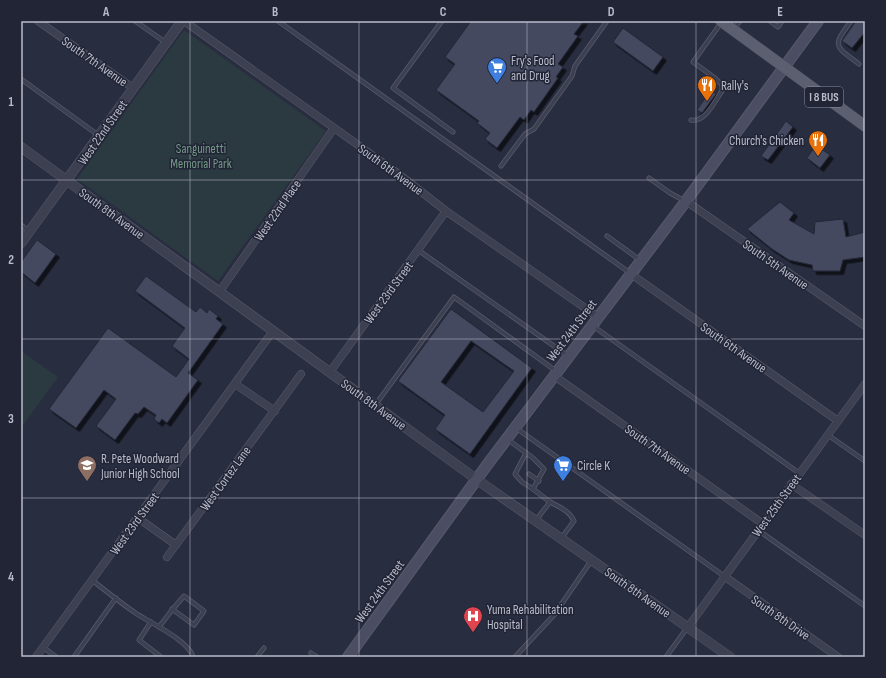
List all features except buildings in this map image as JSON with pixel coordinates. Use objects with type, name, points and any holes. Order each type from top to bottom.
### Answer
[{"type":"main road","name":"West 24th Street","points":[[348,657],[506,438],[686,201],[818,21]]},
{"type":"main road","name":"I 8 BUS","points":[[721,22],[736,26],[784,67],[865,126]]},
{"type":"street","name":"South 7th Avenue","points":[[38,21],[133,88]]},
{"type":"street","name":"West 22nd Street","points":[[21,243],[183,21]]},
{"type":"street","name":"South 6th Avenue","points":[[183,21],[396,172],[446,211],[595,321]]},
{"type":"street","name":"West 22nd Place","points":[[220,291],[334,128]]},
{"type":"street","name":"South 8th Avenue","points":[[21,147],[476,479],[730,657]]},
{"type":"street","name":"South 5th Avenue","points":[[686,201],[865,326]]},
{"type":"street","name":"West 23rd Street","points":[[330,372],[446,211]]},
{"type":"street","name":"South 6th Avenue","points":[[631,274],[838,421]]},
{"type":"street","name":"West 23rd Street","points":[[36,657],[273,331]]},
{"type":"street","name":"South 7th Avenue","points":[[555,373],[760,527]]},
{"type":"street","name":"West Cortez Lane","points":[[167,557],[301,374]]},
{"type":"street","points":[[235,384],[275,411]]},
{"type":"street","name":"West 25th Street","points":[[688,627],[838,421],[864,388]]},
{"type":"street","points":[[792,484],[865,535]]},
{"type":"street","points":[[138,518],[176,545]]},
{"type":"street","name":"South 8th Drive","points":[[724,576],[838,657]]},
{"type":"lane","points":[[135,21],[166,43]]},
{"type":"lane","points":[[278,21],[631,274]]},
{"type":"lane","points":[[442,21],[393,88],[453,132]]},
{"type":"lane","points":[[501,166],[524,134],[534,129],[572,76],[575,66],[607,21]]},
{"type":"lane","points":[[770,21],[778,27],[782,21]]},
{"type":"lane","points":[[851,21],[838,39],[837,45],[859,64]]},
{"type":"lane","points":[[691,120],[696,121],[702,118],[722,91],[722,85],[715,78],[693,62],[721,22]]},
{"type":"lane","points":[[21,79],[99,136]]},
{"type":"lane","points":[[649,178],[670,193],[686,201]]},
{"type":"lane","points":[[21,225],[30,231]]},
{"type":"lane","points":[[607,236],[640,261]]},
{"type":"lane","points":[[418,250],[568,356]]},
{"type":"lane","points":[[376,405],[454,297],[555,373]]},
{"type":"lane","points":[[595,321],[800,473]]},
{"type":"lane","points":[[515,427],[724,576]]},
{"type":"lane","points":[[828,435],[865,461]]},
{"type":"lane","points":[[506,438],[544,469],[539,481],[533,489]]},
{"type":"lane","points":[[526,453],[515,474],[516,477],[550,502],[566,510],[572,516],[574,521],[561,538]]},
{"type":"lane","points":[[519,466],[523,469]]},
{"type":"lane","points":[[529,474],[539,481]]},
{"type":"lane","points":[[535,520],[550,502]]},
{"type":"lane","points":[[760,527],[865,606]]},
{"type":"lane","points":[[515,657],[554,615],[592,560]]},
{"type":"lane","points":[[92,580],[192,651],[193,657]]},
{"type":"lane","points":[[158,627],[172,609],[184,596],[204,611],[194,625],[172,609]]},
{"type":"lane","points":[[74,657],[116,598]]},
{"type":"lane","points":[[151,622],[139,640],[161,657]]},
{"type":"lane","points":[[666,657],[688,627]]},
{"type":"lane","points":[[42,647],[56,657]]},
{"type":"lane","points":[[257,657],[264,648]]},
{"type":"lane","points":[[311,653],[316,657]]},
{"type":"green space","name":"Sanguinetti Memorial Park","points":[[184,30],[326,131],[218,281],[77,179]]},
{"type":"green space","points":[[21,351],[58,377],[21,428]]},
{"type":"place","name":"Fry's Food and Drug","points":[[497,84]]},
{"type":"place","name":"Rally's","points":[[707,102]]},
{"type":"place","name":"Church's Chicken","points":[[818,157]]},
{"type":"place","name":"R. Pete Woodward Junior High School","points":[[87,482]]},
{"type":"place","name":"Circle K","points":[[563,482]]},
{"type":"place","name":"Yuma Rehabilitation Hospital","points":[[473,633]]}]
